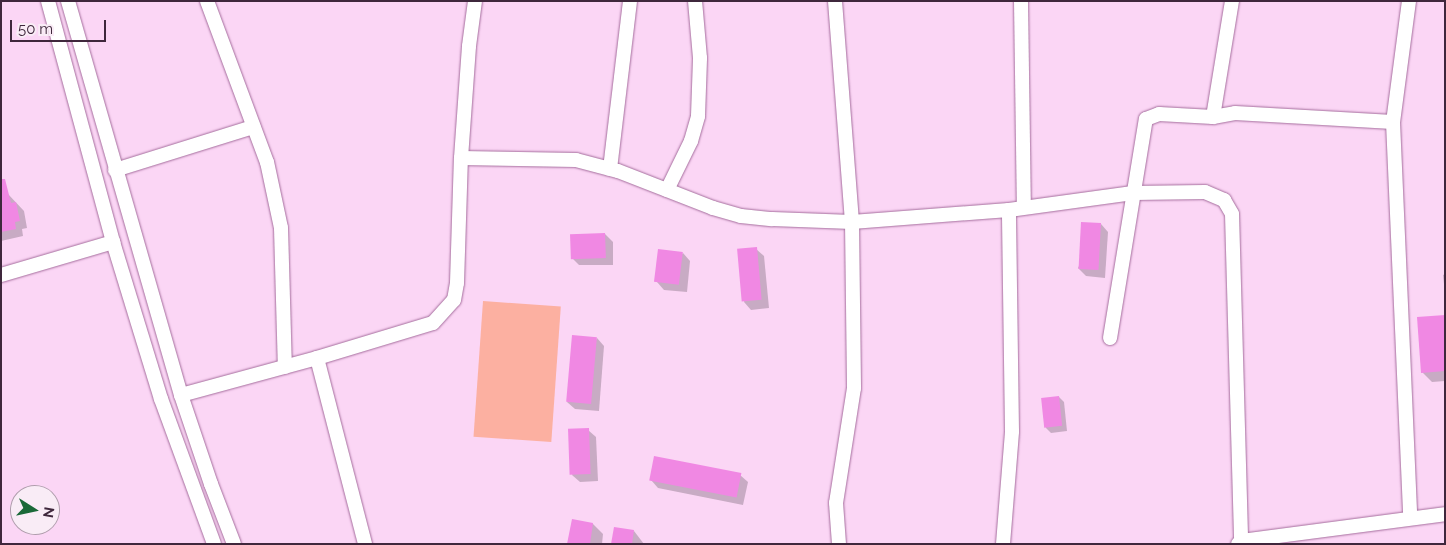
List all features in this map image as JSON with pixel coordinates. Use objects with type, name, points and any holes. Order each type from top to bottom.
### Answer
[{"type":"street","points":[[48,1],[112,242],[161,399],[214,544]]},
{"type":"street","points":[[68,1],[181,395],[234,544]]},
{"type":"street","points":[[207,1],[266,162],[281,228],[285,367]]},
{"type":"street","points":[[181,395],[317,358],[434,323],[454,300],[457,283],[469,46],[475,1]]},
{"type":"street","points":[[610,169],[630,1]]},
{"type":"street","points":[[667,190],[691,141],[698,116],[700,58],[695,1]]},
{"type":"street","points":[[835,1],[852,222],[854,388],[836,503],[839,544]]},
{"type":"street","points":[[1021,1],[1024,207]]},
{"type":"street","points":[[1213,117],[1232,1]]},
{"type":"street","points":[[1409,1],[1393,122],[1410,517]]},
{"type":"street","points":[[1110,338],[1146,119],[1159,114],[1213,117],[1236,113],[1393,122]]},
{"type":"street","points":[[115,170],[253,127]]},
{"type":"street","points":[[462,158],[576,160],[610,169],[713,208],[741,216],[852,222],[1009,210],[1133,193],[1206,192],[1224,200],[1232,214],[1240,542],[1410,517],[1445,514]]},
{"type":"street","points":[[1003,544],[1012,431],[1009,210]]},
{"type":"street","points":[[1,276],[112,242]]},
{"type":"street","points":[[317,358],[365,544]]},
{"type":"shaded area","points":[[483,301],[561,306],[551,442],[474,437]]},
{"type":"building","points":[[1,179],[5,179],[11,203],[16,202],[20,221],[15,222],[16,229],[1,232]]},
{"type":"building","points":[[1081,222],[1101,223],[1099,270],[1079,269]]},
{"type":"building","points":[[605,233],[606,258],[571,259],[570,234]]},
{"type":"building","points":[[757,247],[762,300],[742,302],[737,249]]},
{"type":"building","points":[[658,249],[683,252],[679,285],[654,282]]},
{"type":"building","points":[[1445,315],[1445,371],[1421,373],[1417,317]]},
{"type":"building","points":[[572,335],[597,337],[591,404],[566,402]]},
{"type":"building","points":[[1059,396],[1062,426],[1044,428],[1041,398]]},
{"type":"building","points":[[589,428],[591,474],[570,475],[568,429]]},
{"type":"building","points":[[654,456],[741,473],[737,498],[649,481]]},
{"type":"building","points":[[572,519],[593,523],[590,544],[567,544]]},
{"type":"building","points":[[614,527],[634,530],[632,544],[611,544]]}]
